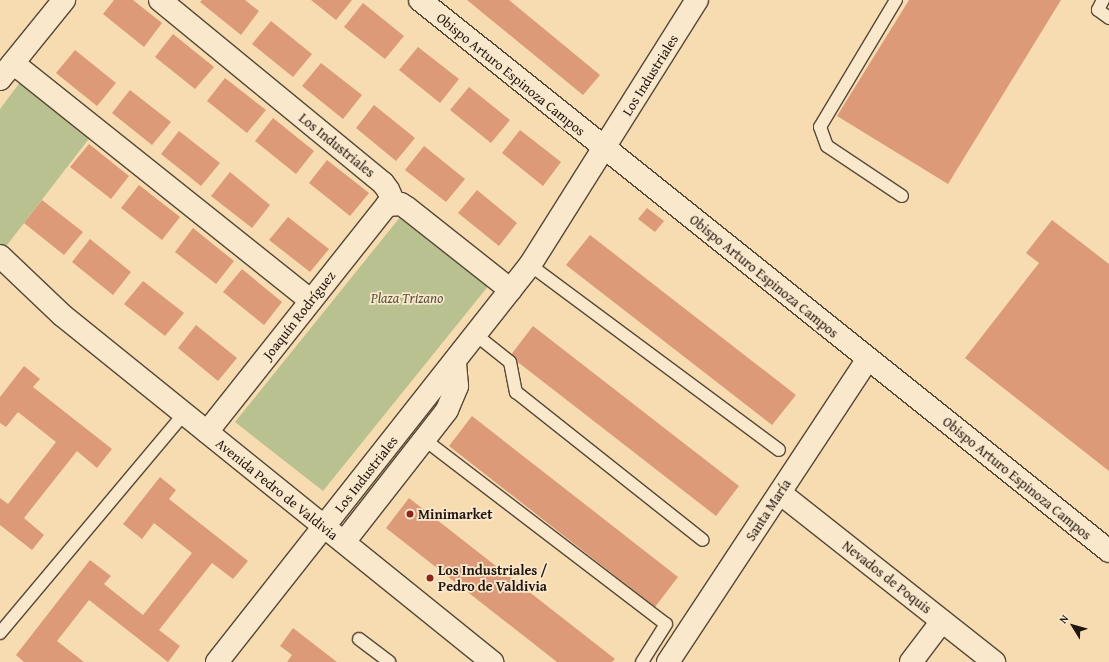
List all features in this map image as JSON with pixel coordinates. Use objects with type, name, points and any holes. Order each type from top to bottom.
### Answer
[{"type":"street","points":[[64,0],[6,71],[311,301]]},
{"type":"street","name":"Los Industriales","points":[[160,0],[383,183],[394,204]]},
{"type":"street","name":"Obispo Arturo Espinoza Campos","points":[[420,0],[1109,551]]},
{"type":"street","name":"Los Industriales","points":[[217,662],[530,265],[605,149],[697,0]]},
{"type":"street","points":[[394,204],[401,204],[407,208],[511,290]]},
{"type":"street","name":"Joaquín Rodríguez","points":[[207,432],[379,214],[387,206],[394,204]]},
{"type":"street","name":"Avenida Pedro de Valdivia","points":[[0,256],[62,315],[344,542],[483,659]]},
{"type":"street","name":"Avenida Pedro de Valdivia","points":[[0,276],[62,315]]},
{"type":"street","name":"Santa María","points":[[668,662],[868,359]]},
{"type":"street","name":"Los Industriales","points":[[344,542],[425,440],[453,399],[457,386],[455,362]]},
{"type":"street","name":"Nevados de Poquis","points":[[780,493],[994,662]]},
{"type":"street","points":[[911,662],[942,621]]},
{"type":"lane","points":[[896,0],[820,127],[827,146],[902,196]]},
{"type":"lane","points":[[1103,0],[1098,10],[1109,18]]},
{"type":"lane","points":[[530,265],[779,450]]},
{"type":"lane","points":[[476,335],[510,362],[516,392],[703,540]]},
{"type":"lane","points":[[0,633],[184,414]]},
{"type":"lane","points":[[425,440],[666,624],[642,662]]},
{"type":"lane","points":[[359,639],[388,662]]},
{"type":"green space","points":[[21,81],[91,136],[4,249],[0,246],[0,109]]},
{"type":"green space","name":"Plaza Trizano","points":[[401,216],[489,285],[323,491],[235,422]]},
{"type":"building","points":[[114,0],[133,0],[162,23],[144,47],[103,14]]},
{"type":"building","points":[[202,0],[245,0],[259,11],[241,35],[200,2]]},
{"type":"building","points":[[311,0],[352,0],[336,20]]},
{"type":"building","points":[[467,0],[509,0],[600,75],[583,95]]},
{"type":"building","points":[[909,0],[1061,0],[948,184],[837,116]]},
{"type":"building","points":[[363,3],[404,36],[385,59],[344,27]]},
{"type":"building","points":[[271,21],[312,54],[293,77],[252,44]]},
{"type":"building","points":[[173,34],[214,67],[195,89],[155,57]]},
{"type":"building","points":[[418,47],[459,79],[440,103],[399,70]]},
{"type":"building","points":[[75,50],[116,83],[97,106],[56,73]]},
{"type":"building","points":[[321,63],[362,95],[343,119],[302,86]]},
{"type":"building","points":[[225,78],[266,110],[247,133],[207,101]]},
{"type":"building","points":[[469,87],[510,120],[491,143],[450,110]]},
{"type":"building","points":[[130,90],[171,122],[152,145],[112,113]]},
{"type":"building","points":[[374,105],[415,138],[396,161],[356,128]]},
{"type":"building","points":[[273,118],[314,151],[296,174],[255,141]]},
{"type":"building","points":[[520,130],[561,162],[543,186],[502,153]]},
{"type":"building","points":[[179,131],[220,163],[201,186],[161,154]]},
{"type":"building","points":[[89,144],[129,176],[111,199],[70,167]]},
{"type":"building","points":[[424,146],[465,179],[446,202],[405,170]]},
{"type":"building","points":[[327,160],[369,193],[350,216],[309,183]]},
{"type":"building","points":[[230,172],[270,205],[252,228],[211,196]]},
{"type":"building","points":[[139,185],[180,217],[162,240],[121,208]]},
{"type":"building","points":[[477,190],[517,223],[499,246],[458,213]]},
{"type":"building","points":[[42,200],[83,232],[64,255],[24,223]]},
{"type":"building","points":[[647,208],[664,221],[655,232],[638,219]]},
{"type":"building","points":[[288,217],[329,249],[310,272],[269,240]]},
{"type":"building","points":[[1052,220],[1109,264],[1109,471],[965,358],[1039,263],[1026,253]]},
{"type":"building","points":[[193,228],[234,261],[216,284],[175,252]]},
{"type":"building","points":[[590,235],[796,395],[772,425],[566,265]]},
{"type":"building","points":[[90,239],[131,272],[113,295],[72,262]]},
{"type":"building","points":[[242,269],[282,302],[264,325],[223,292]]},
{"type":"building","points":[[143,281],[184,313],[165,336],[124,304]]},
{"type":"building","points":[[196,325],[237,358],[218,381],[178,348]]},
{"type":"building","points":[[533,326],[739,486],[716,516],[510,356]]},
{"type":"building","points":[[24,366],[40,379],[33,387],[112,449],[97,468],[77,451],[24,518],[44,535],[32,550],[0,525],[0,498],[8,504],[56,442],[18,412],[6,427],[0,423],[0,397]]},
{"type":"building","points":[[472,416],[678,577],[655,607],[449,446]]},
{"type":"building","points":[[160,477],[176,490],[169,499],[248,561],[233,579],[212,563],[159,630],[180,646],[168,662],[89,600],[57,641],[84,662],[24,662],[16,655],[90,560],[111,576],[104,584],[143,615],[192,553],[154,523],[142,539],[123,524]]},
{"type":"building","points":[[409,498],[615,659],[612,662],[557,662],[386,528]]},
{"type":"building","points":[[293,628],[337,662],[287,662],[292,655],[280,646]]},
{"type":"place","name":"Minimarket","points":[[410,514]]},
{"type":"place","name":"Los Industriales / Pedro de Valdivia","points":[[430,578]]}]
